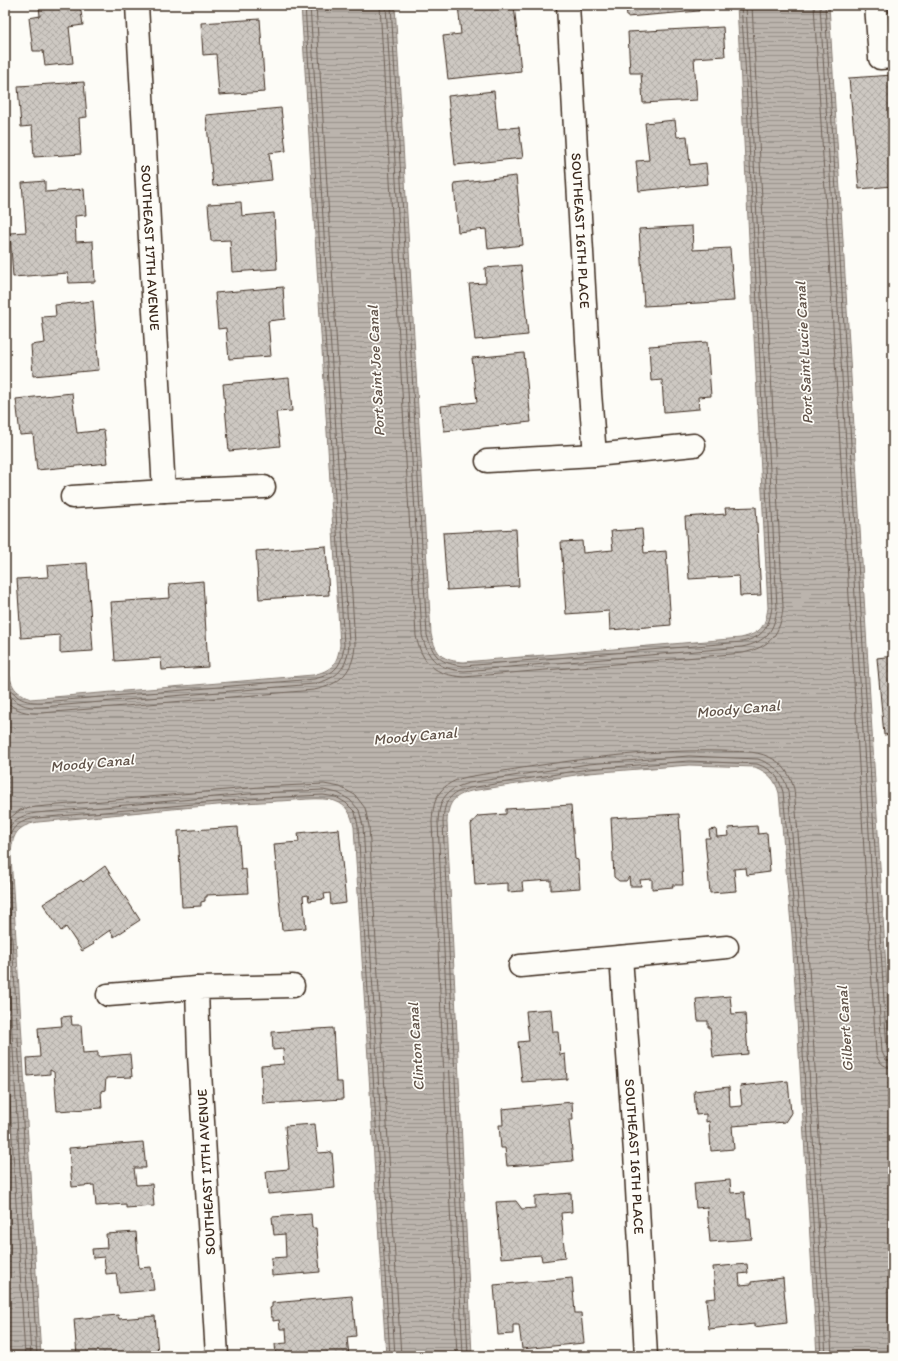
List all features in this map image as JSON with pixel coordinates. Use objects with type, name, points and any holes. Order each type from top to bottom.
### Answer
[{"type":"street","name":"SOUTHEAST 17TH AVENUE","points":[[137,5],[164,491]]},
{"type":"street","name":"SOUTHEAST 16TH PLACE","points":[[568,5],[589,385],[595,456]]},
{"type":"street","points":[[876,5],[880,58],[893,57]]},
{"type":"street","points":[[487,461],[595,456],[694,445]]},
{"type":"street","points":[[72,497],[164,491],[264,487]]},
{"type":"street","points":[[520,966],[727,947]]},
{"type":"street","name":"SOUTHEAST 16TH PLACE","points":[[621,957],[635,1152],[646,1356]]},
{"type":"street","points":[[108,995],[197,988],[292,986]]},
{"type":"street","name":"SOUTHEAST 17TH AVENUE","points":[[197,988],[199,1055],[217,1356]]},
{"type":"water","points":[[301,5],[395,5],[431,634],[435,647],[442,656],[451,660],[464,662],[741,638],[753,634],[763,625],[768,608],[737,5],[829,5],[893,1086],[893,1356],[817,1356],[792,935],[779,793],[771,777],[755,767],[689,765],[589,773],[471,791],[460,795],[450,805],[447,822],[472,1356],[386,1356],[354,827],[352,818],[346,808],[335,801],[307,799],[38,822],[20,829],[14,837],[11,856],[41,1356],[5,1356],[5,611],[6,639],[11,680],[13,686],[20,694],[30,699],[313,675],[329,669],[335,662],[339,652],[340,645]]},
{"type":"building","points":[[39,5],[80,5],[83,25],[69,27],[73,63],[45,66],[43,51],[33,51],[29,18],[40,16]]},
{"type":"building","points":[[458,5],[514,5],[521,71],[448,79],[443,36],[461,34]]},
{"type":"building","points":[[626,5],[699,5],[699,11],[627,17]]},
{"type":"building","points":[[260,19],[265,92],[219,95],[216,54],[203,55],[201,23]]},
{"type":"building","points":[[723,27],[725,56],[694,58],[697,100],[643,103],[641,73],[630,73],[628,32]]},
{"type":"building","points":[[893,75],[893,186],[859,189],[849,78]]},
{"type":"building","points":[[84,82],[87,117],[79,118],[81,154],[34,157],[32,126],[21,127],[18,86]]},
{"type":"building","points":[[494,91],[498,129],[519,127],[523,158],[455,165],[448,96]]},
{"type":"building","points":[[281,108],[286,151],[269,153],[272,180],[213,186],[206,115]]},
{"type":"building","points":[[675,120],[677,137],[687,136],[690,165],[706,163],[708,184],[639,191],[636,161],[649,160],[645,123]]},
{"type":"building","points":[[516,176],[523,245],[488,249],[486,229],[458,232],[454,183]]},
{"type":"building","points":[[45,181],[45,192],[84,189],[86,215],[75,216],[76,242],[93,241],[95,282],[69,283],[68,273],[13,277],[10,233],[26,232],[22,183]]},
{"type":"building","points":[[241,202],[242,216],[274,213],[277,269],[232,272],[230,240],[211,241],[208,204]]},
{"type":"building","points":[[692,226],[693,250],[730,248],[734,301],[644,306],[639,229]]},
{"type":"building","points":[[521,265],[528,335],[475,340],[469,284],[486,283],[485,268]]},
{"type":"building","points":[[283,287],[285,319],[268,321],[271,356],[229,359],[226,328],[218,329],[215,293]]},
{"type":"building","points":[[93,301],[99,370],[33,376],[31,345],[45,343],[42,317],[56,316],[55,305]]},
{"type":"building","points":[[707,342],[711,396],[698,397],[699,409],[664,412],[662,380],[651,381],[649,346]]},
{"type":"building","points":[[524,353],[531,422],[444,431],[441,406],[477,402],[472,358]]},
{"type":"building","points":[[289,378],[292,411],[276,412],[280,446],[229,451],[223,384]]},
{"type":"building","points":[[72,393],[77,433],[104,430],[108,463],[37,470],[33,434],[20,435],[16,399]]},
{"type":"building","points":[[756,507],[761,595],[740,596],[739,576],[689,579],[685,517],[726,514],[725,508]]},
{"type":"building","points":[[516,529],[519,586],[447,590],[443,533]]},
{"type":"building","points":[[642,529],[644,553],[666,551],[671,625],[610,630],[609,611],[566,614],[561,542],[582,541],[583,553],[613,550],[611,531]]},
{"type":"building","points":[[326,546],[329,595],[259,599],[256,551]]},
{"type":"building","points":[[87,563],[93,651],[60,653],[60,635],[21,638],[17,579],[48,577],[47,566]]},
{"type":"building","points":[[203,581],[208,667],[162,670],[161,658],[115,661],[111,602],[170,598],[169,584]]},
{"type":"building","points":[[893,656],[893,734],[884,735],[877,658]]},
{"type":"building","points":[[571,805],[575,859],[578,860],[580,888],[551,890],[551,880],[522,882],[523,891],[508,892],[508,883],[475,885],[471,824],[478,816],[506,814],[506,809]]},
{"type":"building","points":[[679,814],[683,885],[672,885],[673,887],[652,889],[652,879],[640,880],[641,886],[630,886],[629,877],[626,881],[619,881],[614,877],[611,818]]},
{"type":"building","points":[[757,826],[758,834],[767,833],[770,872],[747,875],[746,868],[734,869],[736,891],[710,893],[705,838],[710,838],[709,830],[716,829],[717,837],[729,836],[728,828]]},
{"type":"building","points":[[238,827],[241,870],[246,869],[248,893],[207,895],[207,897],[205,897],[205,901],[201,902],[201,906],[182,907],[178,831]]},
{"type":"building","points":[[339,829],[346,903],[331,905],[330,893],[324,894],[325,899],[309,901],[308,895],[303,896],[306,928],[282,930],[274,844],[299,842],[298,833]]},
{"type":"building","points":[[105,866],[140,920],[114,937],[110,930],[93,942],[94,944],[82,951],[66,927],[61,931],[43,904],[81,880],[83,882]]},
{"type":"building","points":[[730,996],[732,1014],[745,1013],[748,1054],[713,1057],[710,1027],[708,1027],[708,1021],[698,1021],[696,999]]},
{"type":"building","points":[[551,1009],[553,1032],[558,1032],[560,1055],[565,1054],[567,1079],[522,1082],[518,1042],[529,1041],[526,1011]]},
{"type":"building","points":[[71,1016],[72,1025],[81,1025],[83,1053],[98,1052],[98,1057],[130,1054],[132,1077],[106,1078],[105,1090],[101,1091],[102,1108],[57,1111],[54,1072],[50,1070],[50,1074],[28,1076],[27,1058],[40,1057],[38,1028],[62,1026],[61,1017]]},
{"type":"building","points":[[333,1028],[336,1082],[342,1082],[343,1099],[263,1104],[261,1066],[284,1064],[283,1049],[273,1050],[272,1032]]},
{"type":"building","points":[[788,1081],[791,1113],[785,1122],[732,1126],[734,1149],[711,1151],[709,1121],[706,1122],[706,1114],[696,1115],[694,1091],[729,1087],[730,1107],[742,1106],[740,1086]]},
{"type":"building","points":[[572,1102],[573,1120],[569,1120],[573,1161],[507,1166],[505,1148],[501,1148],[499,1125],[503,1125],[502,1109]]},
{"type":"building","points":[[315,1124],[318,1153],[332,1152],[335,1188],[268,1194],[266,1171],[289,1169],[285,1126]]},
{"type":"building","points":[[143,1142],[146,1168],[134,1168],[136,1185],[152,1184],[154,1206],[126,1208],[126,1204],[96,1206],[94,1185],[72,1187],[69,1148]]},
{"type":"building","points":[[730,1180],[731,1193],[744,1192],[747,1218],[750,1218],[752,1239],[710,1242],[707,1207],[696,1208],[694,1183]]},
{"type":"building","points":[[571,1193],[572,1212],[561,1213],[565,1258],[542,1261],[541,1255],[501,1258],[496,1202],[516,1201],[522,1209],[535,1208],[535,1196]]},
{"type":"building","points":[[311,1214],[312,1228],[316,1228],[320,1272],[272,1276],[271,1258],[286,1257],[285,1234],[274,1235],[272,1217]]},
{"type":"building","points":[[136,1232],[139,1268],[151,1267],[154,1290],[119,1293],[116,1273],[106,1274],[104,1257],[93,1258],[92,1249],[107,1248],[106,1234]]},
{"type":"building","points":[[747,1264],[748,1273],[739,1274],[740,1285],[783,1278],[787,1323],[754,1327],[754,1324],[709,1329],[706,1299],[716,1298],[713,1267]]},
{"type":"building","points":[[572,1278],[575,1313],[581,1313],[584,1343],[522,1349],[519,1325],[513,1325],[513,1334],[498,1335],[494,1285]]},
{"type":"building","points":[[352,1296],[356,1336],[347,1337],[349,1356],[276,1356],[275,1344],[287,1343],[286,1329],[280,1329],[279,1320],[273,1321],[270,1308],[272,1307],[272,1303]]},
{"type":"building","points":[[118,1315],[119,1319],[155,1316],[158,1354],[147,1355],[148,1356],[77,1356],[74,1319]]},
{"type":"water label","name":"Port Saint Lucie Canal","points":[[804,353]]},
{"type":"water label","name":"Port Saint Joe Canal","points":[[376,371]]},
{"type":"water label","name":"Moody Canal","points":[[738,709]]},
{"type":"water label","name":"Moody Canal","points":[[415,736]]},
{"type":"water label","name":"Moody Canal","points":[[92,763]]},
{"type":"water label","name":"Gilbert Canal","points":[[845,1029]]},
{"type":"water label","name":"Clinton Canal","points":[[416,1047]]}]
